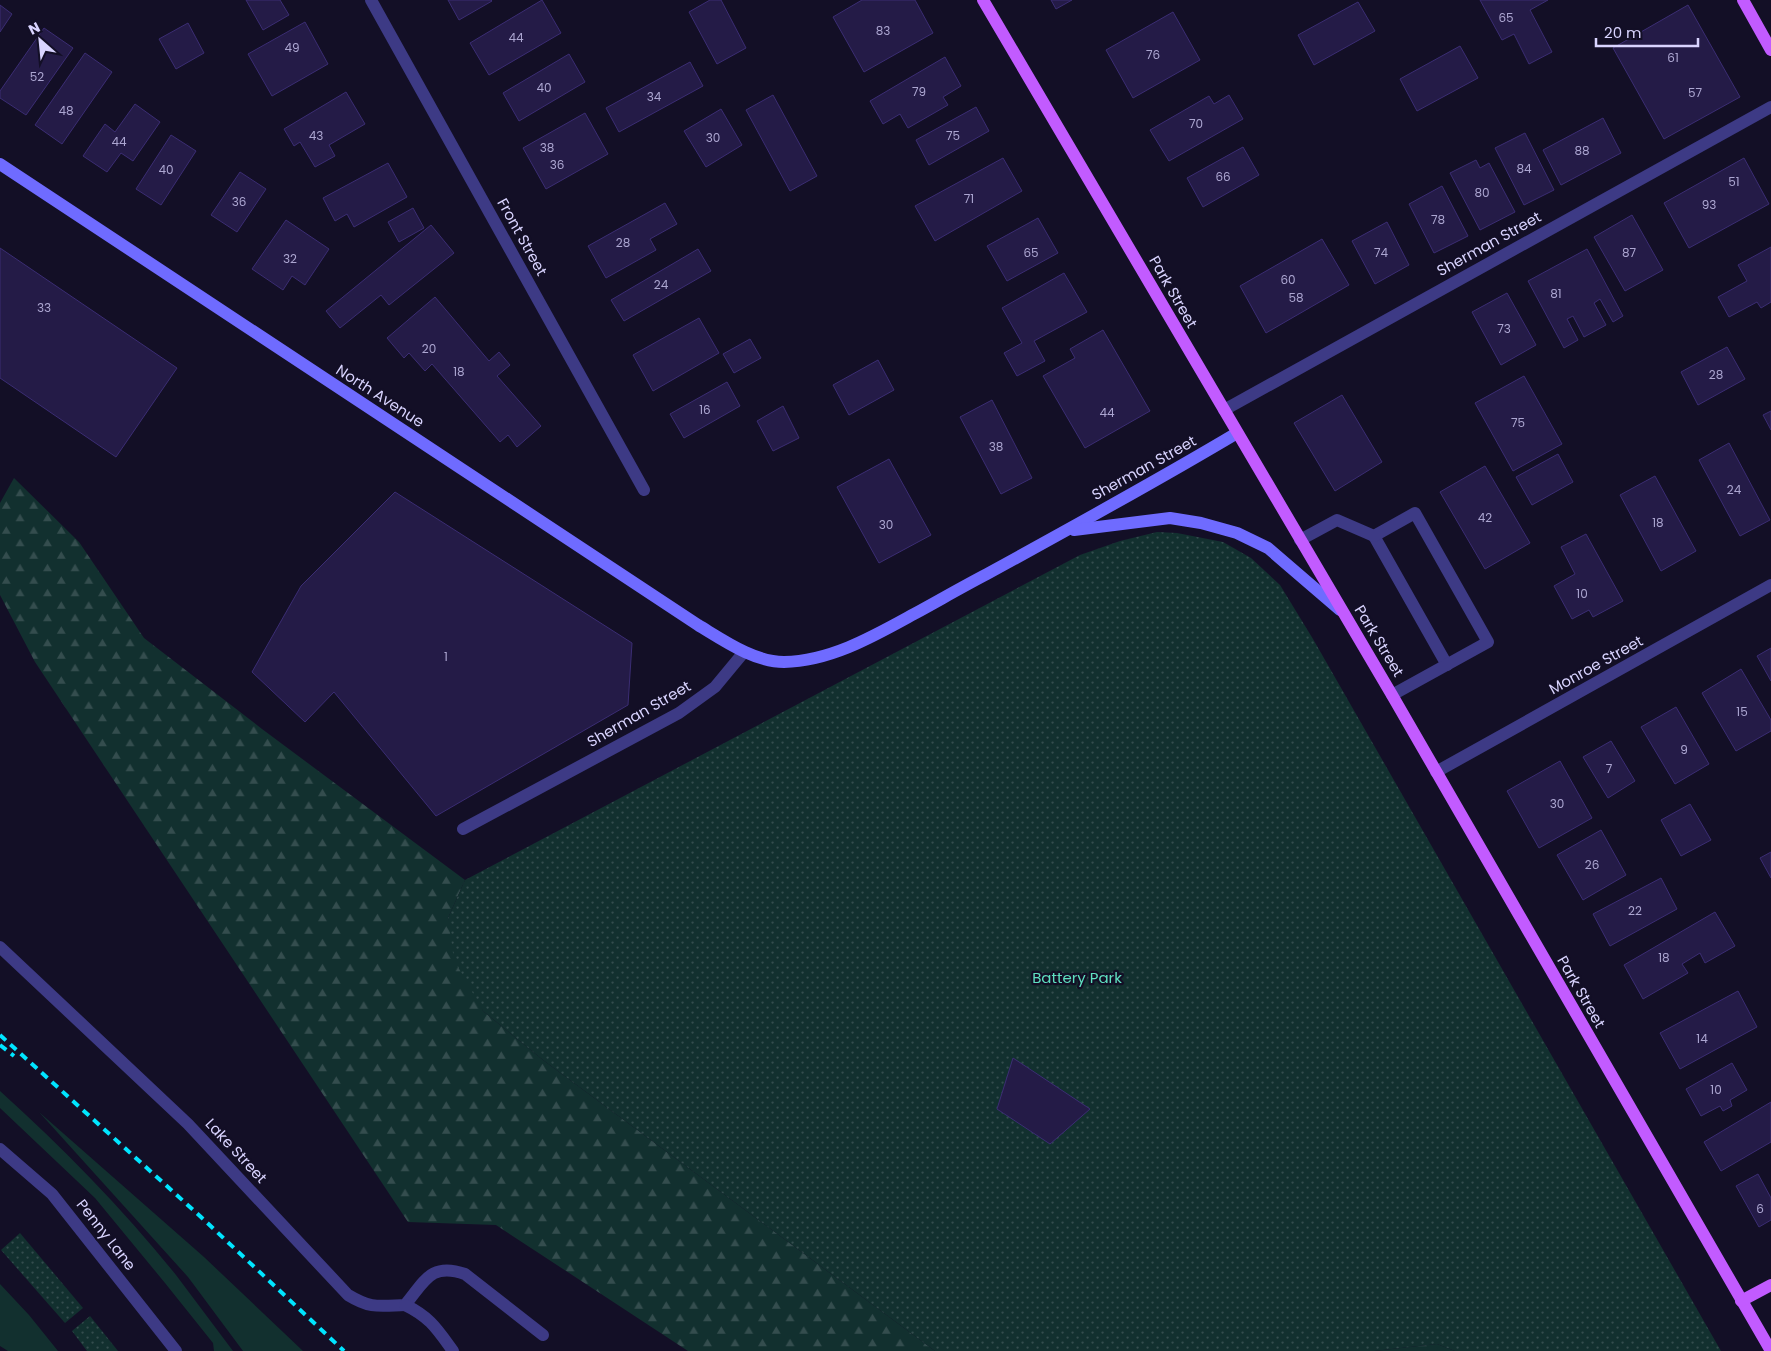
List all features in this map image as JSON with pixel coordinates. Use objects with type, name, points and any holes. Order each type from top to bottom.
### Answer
[{"type":"main road","name":"Park Street","points":[[983,0],[1392,696],[1770,1351]]},
{"type":"main road","points":[[1743,0],[1771,50]]},
{"type":"main road","name":"North Avenue","points":[[0,164],[698,625],[744,652]]},
{"type":"main road","name":"Sherman Street","points":[[744,652],[783,662],[815,658],[838,651],[880,633],[1237,434]]},
{"type":"main road","name":"Sherman Street","points":[[1066,531],[1170,518],[1210,525],[1237,534],[1268,548],[1342,611]]},
{"type":"main road","points":[[1741,1301],[1771,1285]]},
{"type":"street","name":"Front Street","points":[[371,0],[644,490]]},
{"type":"street","name":"Sherman Street","points":[[1224,410],[1771,107]]},
{"type":"street","points":[[1374,536],[1415,513],[1488,642],[1392,696]]},
{"type":"street","points":[[1300,540],[1337,520],[1374,536],[1447,665]]},
{"type":"street","name":"Monroe Street","points":[[1436,772],[1771,585]]},
{"type":"street","name":"Sherman Street","points":[[463,829],[679,713],[715,687],[744,652]]},
{"type":"street","name":"Lake Street","points":[[0,947],[188,1124],[348,1295],[359,1302],[371,1306],[405,1305]]},
{"type":"street","name":"Penny Lane","points":[[0,1149],[52,1194],[176,1351]]},
{"type":"street","points":[[452,1351],[434,1324],[419,1312],[405,1305],[428,1277],[442,1269],[454,1270],[465,1274],[543,1335]]},
{"type":"green space","points":[[14,478],[79,542],[144,638],[262,729],[465,880],[448,918],[483,1011],[543,1060],[935,1351],[688,1351],[496,1225],[408,1222],[35,662],[0,595],[0,503]]},
{"type":"green space","name":"Battery Park","points":[[1157,532],[1177,533],[1223,542],[1251,558],[1280,585],[1313,639],[1721,1351],[1455,1351],[1437,1344],[1374,1351],[935,1351],[543,1060],[483,1011],[454,960],[448,918],[465,880],[1080,555],[1120,541]]},
{"type":"green space","points":[[0,1091],[69,1157],[135,1226],[176,1275],[233,1351],[214,1351],[213,1343],[95,1198],[0,1108]]},
{"type":"green space","points":[[39,1112],[204,1257],[303,1351],[243,1351],[188,1277]]},
{"type":"green space","points":[[20,1233],[83,1308],[65,1323],[1,1250]]},
{"type":"green space","points":[[0,1284],[29,1315],[58,1351],[8,1351],[0,1346]]},
{"type":"green space","points":[[90,1316],[118,1351],[87,1351],[72,1331]]},
{"type":"green space","points":[[1437,1344],[1455,1351],[1374,1351]]},
{"type":"building","points":[[246,0],[280,0],[289,15],[263,30]]},
{"type":"building","points":[[448,0],[491,0],[492,1],[459,20]]},
{"type":"building","points":[[542,0],[561,33],[489,75],[470,43]]},
{"type":"building","points":[[710,0],[721,0],[746,48],[717,64],[689,12]]},
{"type":"building","points":[[862,0],[915,0],[933,33],[864,72],[833,17]]},
{"type":"building","points":[[1051,0],[1072,0],[1056,9]]},
{"type":"building","points":[[1480,0],[1548,0],[1530,10],[1552,52],[1529,64],[1514,34],[1502,40]]},
{"type":"building","points":[[1358,2],[1375,31],[1314,65],[1298,35]]},
{"type":"building","points":[[0,5],[12,14],[0,32]]},
{"type":"building","points":[[1688,5],[1740,97],[1664,139],[1613,48]]},
{"type":"building","points":[[1173,12],[1200,60],[1133,98],[1106,50]]},
{"type":"building","points":[[305,22],[328,64],[272,96],[248,54]]},
{"type":"building","points":[[188,23],[204,53],[176,69],[159,39]]},
{"type":"building","points":[[44,28],[73,48],[26,115],[0,98],[0,91]]},
{"type":"building","points":[[1460,46],[1478,78],[1417,111],[1400,79]]},
{"type":"building","points":[[85,53],[112,72],[62,144],[35,125]]},
{"type":"building","points":[[569,54],[585,82],[519,121],[503,93]]},
{"type":"building","points":[[945,57],[961,86],[943,97],[948,105],[908,128],[900,114],[883,124],[870,101]]},
{"type":"building","points":[[690,62],[703,86],[619,132],[606,108]]},
{"type":"building","points":[[346,92],[365,124],[329,145],[335,156],[315,167],[300,142],[294,146],[284,129]]},
{"type":"building","points":[[773,95],[817,176],[790,191],[746,110]]},
{"type":"building","points":[[1229,95],[1243,119],[1169,161],[1150,130],[1209,96],[1214,104]]},
{"type":"building","points":[[135,104],[160,122],[133,161],[121,153],[107,172],[83,156],[105,124],[115,132]]},
{"type":"building","points":[[976,107],[989,131],[929,165],[916,140]]},
{"type":"building","points":[[721,109],[742,145],[706,167],[684,131]]},
{"type":"building","points":[[585,113],[608,154],[546,189],[523,148]]},
{"type":"building","points":[[1603,118],[1621,153],[1561,185],[1543,150]]},
{"type":"building","points":[[1525,133],[1554,190],[1524,205],[1495,148]]},
{"type":"building","points":[[171,135],[196,151],[161,205],[136,189]]},
{"type":"building","points":[[1243,147],[1259,175],[1203,207],[1187,178]]},
{"type":"building","points":[[1003,158],[1022,191],[935,241],[915,206]]},
{"type":"building","points":[[1744,158],[1769,204],[1689,248],[1664,203]]},
{"type":"building","points":[[1476,160],[1480,168],[1489,163],[1515,212],[1480,230],[1450,173]]},
{"type":"building","points":[[388,163],[407,197],[354,227],[347,214],[335,221],[323,198]]},
{"type":"building","points":[[240,172],[266,189],[237,232],[211,215]]},
{"type":"building","points":[[1442,186],[1468,236],[1434,253],[1409,204]]},
{"type":"building","points":[[665,203],[677,224],[650,239],[656,250],[606,278],[588,246]]},
{"type":"building","points":[[413,208],[424,228],[399,242],[388,222]]},
{"type":"building","points":[[1632,215],[1663,270],[1625,291],[1594,237]]},
{"type":"building","points":[[1038,218],[1058,253],[1007,281],[987,246]]},
{"type":"building","points":[[286,220],[329,249],[305,285],[292,276],[283,290],[252,269]]},
{"type":"building","points":[[1387,222],[1409,265],[1375,284],[1352,241]]},
{"type":"building","points":[[431,225],[454,253],[389,305],[381,295],[340,328],[326,311]]},
{"type":"building","points":[[1322,239],[1349,285],[1266,333],[1240,286]]},
{"type":"building","points":[[1771,247],[1771,302],[1761,308],[1757,302],[1729,317],[1718,297],[1747,281],[1738,265]]},
{"type":"building","points":[[0,248],[177,368],[116,457],[0,378]]},
{"type":"building","points":[[698,249],[711,271],[624,321],[611,300]]},
{"type":"building","points":[[1587,249],[1623,316],[1613,322],[1600,299],[1594,303],[1606,325],[1584,337],[1573,316],[1567,319],[1578,340],[1564,348],[1528,281]]},
{"type":"building","points":[[1064,273],[1087,312],[1034,341],[1045,361],[1017,376],[1004,353],[1022,343],[1002,308]]},
{"type":"building","points":[[1507,293],[1536,345],[1501,365],[1472,312]]},
{"type":"building","points":[[435,297],[489,361],[499,352],[510,365],[497,376],[541,426],[517,447],[508,435],[500,442],[432,364],[425,371],[409,353],[404,358],[387,338]]},
{"type":"building","points":[[699,318],[719,353],[653,391],[633,355]]},
{"type":"building","points":[[1103,330],[1150,411],[1085,448],[1043,376],[1075,358],[1070,349]]},
{"type":"building","points":[[750,339],[761,358],[734,373],[723,354]]},
{"type":"building","points":[[1727,347],[1745,379],[1698,405],[1681,372]]},
{"type":"building","points":[[878,360],[894,390],[849,415],[833,385]]},
{"type":"building","points":[[1524,376],[1562,444],[1513,471],[1475,403]]},
{"type":"building","points":[[727,382],[740,406],[684,438],[670,414]]},
{"type":"building","points":[[1342,395],[1382,462],[1335,491],[1294,423]]},
{"type":"building","points":[[992,400],[1032,478],[1001,494],[960,417]]},
{"type":"building","points":[[783,406],[799,438],[773,451],[757,421]]},
{"type":"building","points":[[1771,411],[1771,430],[1763,415]]},
{"type":"building","points":[[1729,443],[1770,520],[1740,536],[1699,460]]},
{"type":"building","points":[[1558,454],[1573,482],[1532,505],[1516,477]]},
{"type":"building","points":[[889,459],[931,535],[879,563],[837,487]]},
{"type":"building","points":[[1485,466],[1530,543],[1485,569],[1440,492]]},
{"type":"building","points":[[1655,476],[1696,551],[1661,571],[1620,495]]},
{"type":"building","points":[[395,492],[632,643],[628,705],[436,816],[334,692],[305,722],[252,672],[301,586]]},
{"type":"building","points":[[1586,534],[1623,601],[1593,617],[1589,610],[1572,619],[1554,586],[1575,574],[1561,547]]},
{"type":"building","points":[[1771,648],[1771,681],[1757,656]]},
{"type":"building","points":[[1741,669],[1771,720],[1771,731],[1736,751],[1702,693]]},
{"type":"building","points":[[1676,707],[1709,764],[1675,784],[1641,727]]},
{"type":"building","points":[[1611,741],[1635,781],[1608,798],[1583,757]]},
{"type":"building","points":[[1560,761],[1592,818],[1539,848],[1507,791]]},
{"type":"building","points":[[1690,804],[1711,840],[1681,856],[1661,820]]},
{"type":"building","points":[[1601,830],[1626,875],[1583,900],[1557,855]]},
{"type":"building","points":[[1771,852],[1771,878],[1760,858]]},
{"type":"building","points":[[1661,878],[1677,909],[1610,946],[1593,914]]},
{"type":"building","points":[[1715,912],[1735,946],[1705,963],[1700,953],[1682,964],[1688,973],[1643,999],[1624,965]]},
{"type":"building","points":[[1738,991],[1757,1027],[1680,1069],[1660,1033]]},
{"type":"building","points":[[1013,1058],[1090,1109],[1050,1144],[997,1109]]},
{"type":"building","points":[[1732,1063],[1747,1090],[1730,1100],[1732,1106],[1723,1111],[1720,1106],[1701,1116],[1686,1089]]},
{"type":"building","points":[[1771,1102],[1771,1142],[1721,1171],[1704,1142]]},
{"type":"building","points":[[1758,1174],[1771,1198],[1771,1220],[1759,1227],[1736,1186]]},
{"type":"railway","points":[[0,1035],[201,1217],[344,1351]]},
{"type":"railway","points":[[0,1045],[14,1056]]}]
